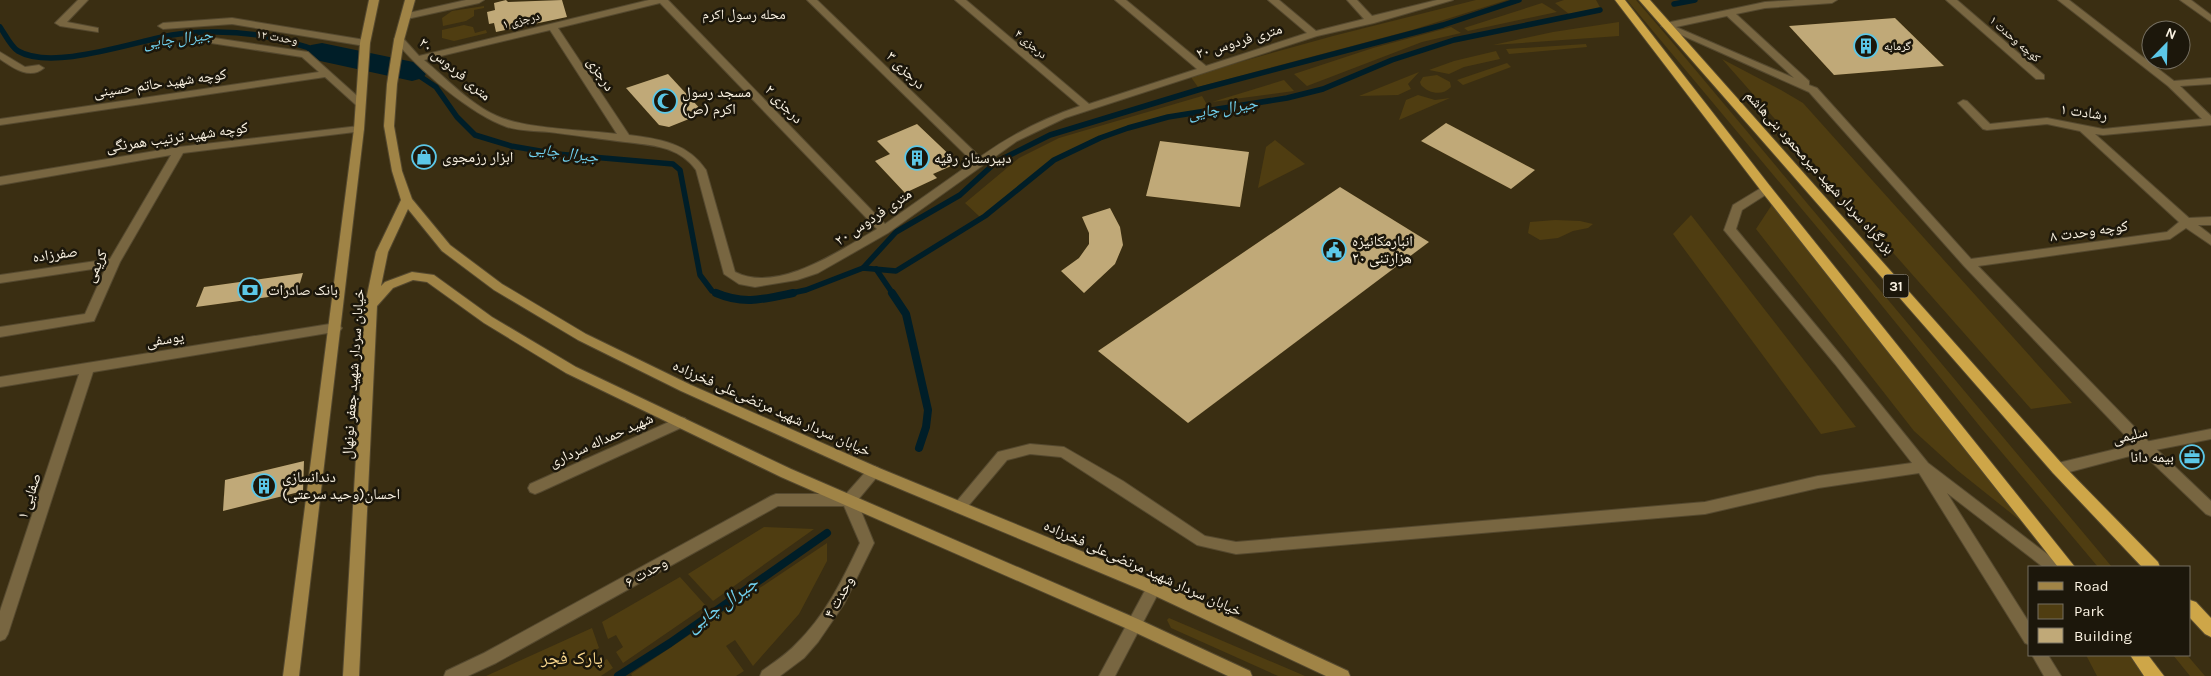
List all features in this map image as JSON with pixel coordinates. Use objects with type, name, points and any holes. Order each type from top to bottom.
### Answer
[{"type":"highway","points":[[1620,0],[1766,189],[2066,566]]},
{"type":"highway","name":"بزرگراه سردار شهید میرمحمود بنی‌هاشم","points":[[1644,0],[2058,469],[2151,566]]},
{"type":"highway","points":[[2191,608],[2211,629]]},
{"type":"highway","points":[[2139,656],[2155,676]]},
{"type":"main road","points":[[359,129],[365,43],[374,0]]},
{"type":"main road","name":"خیابان سردار شهید مرتضی‌علی فخرزاده","points":[[410,0],[399,40],[392,84],[389,126],[397,170],[407,200],[446,248],[498,286],[582,337],[686,388],[874,472],[1154,588],[1342,676]]},
{"type":"main road","name":"خیابان سردار شهید جعفر نونهال","points":[[291,676],[336,328],[359,129]]},
{"type":"main road","name":"خیابان سردار شهید جعفر نونهال","points":[[352,675],[371,305],[382,252],[407,200]]},
{"type":"main road","points":[[371,305],[389,285],[412,276],[430,278],[488,320],[571,370],[786,473],[1135,625],[1244,676]]},
{"type":"street","points":[[83,0],[60,23],[95,30]]},
{"type":"street","points":[[407,16],[479,0]]},
{"type":"street","name":"درجزی ۱","points":[[417,59],[662,0]]},
{"type":"street","name":"درجزی ۲","points":[[662,0],[884,230]]},
{"type":"street","name":"درجزی ۳","points":[[812,0],[979,162]]},
{"type":"street","name":"درجزی ۴","points":[[960,0],[1087,107]]},
{"type":"street","points":[[1120,0],[1202,68]]},
{"type":"street","points":[[1273,0],[1314,34]]},
{"type":"street","points":[[1352,0],[1371,20]]},
{"type":"street","name":"۲۰ متری فردوس","points":[[399,40],[417,59],[477,109],[493,118],[512,125],[667,145],[682,150],[694,160],[701,170],[730,274],[743,281],[756,284],[797,276],[838,258],[884,230],[1013,139],[1037,126],[1202,68],[1314,34],[1448,0]]},
{"type":"street","points":[[1666,26],[1765,5],[1832,0]]},
{"type":"street","name":"کوچه وحدت ۱","points":[[1951,0],[2040,77]]},
{"type":"street","points":[[2063,0],[2172,84],[2210,122]]},
{"type":"street","points":[[2185,0],[2211,19]]},
{"type":"street","points":[[1730,13],[1813,90],[1968,263],[2144,448],[2211,510]]},
{"type":"street","points":[[164,26],[232,21],[365,43]]},
{"type":"street","name":"درجزی","points":[[552,26],[626,139]]},
{"type":"street","points":[[1666,26],[1813,90]]},
{"type":"street","name":"وحدت ۱۲","points":[[201,39],[305,54],[325,74],[360,101]]},
{"type":"street","points":[[0,54],[23,70],[39,68]]},
{"type":"street","name":"کوچه شهید حاتم حسینی","points":[[0,122],[325,74]]},
{"type":"street","points":[[2172,84],[2211,81]]},
{"type":"street","name":"رشادت ۱","points":[[1962,103],[1987,126],[2047,121],[2103,132],[2210,122]]},
{"type":"street","name":"کوچه شهید ترتیب همرنگی","points":[[0,181],[179,150],[359,129]]},
{"type":"street","points":[[2084,129],[2186,222],[2211,241]]},
{"type":"street","name":"کریمی","points":[[0,332],[90,318],[114,262],[179,150]]},
{"type":"street","points":[[1766,189],[1737,208],[1730,230],[1839,361],[1922,467],[2028,635]]},
{"type":"street","points":[[2186,222],[2211,221]]},
{"type":"street","name":"کوچه وحدت ۸","points":[[1968,263],[2170,235],[2186,222]]},
{"type":"street","name":"صفرزاده","points":[[0,279],[114,262]]},
{"type":"street","name":"یوسفی","points":[[0,382],[336,328]]},
{"type":"street","name":"صفایی ۱","points":[[0,634],[88,368]]},
{"type":"street","name":"شهید حمداله سرداری","points":[[535,488],[680,422]]},
{"type":"street","name":"سلیمی","points":[[2058,469],[2211,434]]},
{"type":"street","points":[[959,508],[1003,456],[1030,448],[1064,452],[1118,485],[1202,541],[1236,548],[1705,508],[1818,482],[1922,467],[2053,566]]},
{"type":"street","points":[[849,500],[874,472]]},
{"type":"street","name":"وحدت ۶","points":[[452,676],[490,658],[776,500],[849,500]]},
{"type":"street","name":"وحدت ۴","points":[[768,676],[801,650],[823,625],[840,599],[867,543],[849,500]]},
{"type":"street","points":[[1107,676],[1154,588]]},
{"type":"street","points":[[2041,656],[2054,676]]},
{"type":"green space","points":[[1476,0],[1507,0],[1412,30],[1198,87],[1190,76],[1333,36]]},
{"type":"green space","points":[[1564,0],[1596,0],[1601,9],[1569,14],[1555,3]]},
{"type":"green space","points":[[1627,0],[1636,0],[1667,36],[2111,566],[2097,566],[1982,429],[1857,275]]},
{"type":"green space","points":[[1542,3],[1557,12],[1468,31],[1464,28]]},
{"type":"green space","points":[[484,6],[484,8],[474,10],[474,16],[466,21],[443,26],[442,18],[452,11]]},
{"type":"green space","points":[[1619,22],[1619,36],[1493,45],[1553,32]]},
{"type":"green space","points":[[464,25],[473,27],[475,33],[486,30],[487,33],[454,41],[442,38],[442,30]]},
{"type":"green space","points":[[1451,27],[1461,33],[1422,42],[1307,86],[1294,74],[1373,48]]},
{"type":"green space","points":[[1586,44],[1587,47],[1509,54],[1506,49]]},
{"type":"green space","points":[[1496,51],[1500,59],[1464,67],[1449,74],[1429,70],[1454,61]]},
{"type":"green space","points":[[1722,59],[1803,103],[2072,403],[2031,409]]},
{"type":"green space","points":[[1507,63],[1511,67],[1463,85],[1457,80]]},
{"type":"green space","points":[[1419,72],[1408,84],[1411,89],[1398,95],[1359,96]]},
{"type":"green space","points":[[1437,75],[1450,82],[1451,87],[1448,90],[1436,93],[1421,85],[1420,82],[1423,77]]},
{"type":"green space","points":[[1284,80],[1294,91],[1212,102]]},
{"type":"green space","points":[[1418,95],[1435,100],[1450,98],[1399,120],[1406,100]]},
{"type":"green space","points":[[1202,96],[1209,108],[1127,127],[1080,146],[1054,162],[1006,200],[980,217],[965,203],[1019,158],[1059,138]]},
{"type":"green space","points":[[1275,140],[1305,164],[1258,188],[1266,147]]},
{"type":"green space","points":[[1775,200],[2032,530],[1957,470],[1914,431],[1756,229]]},
{"type":"green space","points":[[1691,215],[1856,427],[1821,434],[1673,234]]},
{"type":"green space","points":[[1580,221],[1593,224],[1588,228],[1573,231],[1558,238],[1540,240],[1528,233],[1530,222]]},
{"type":"green space","points":[[764,527],[814,529],[713,601],[688,574]]},
{"type":"green space","points":[[827,543],[827,561],[799,614],[753,666],[735,640],[726,646],[744,671],[736,676],[632,676],[631,674]]},
{"type":"green space","points":[[680,577],[706,606],[623,663],[616,652],[623,647],[616,635],[608,639],[602,622]]},
{"type":"green space","points":[[1169,618],[1305,676],[1278,676],[1171,628],[1167,620]]},
{"type":"green space","name":"پارک فجر","points":[[592,628],[599,648],[590,653],[595,665],[607,659],[613,668],[601,676],[486,676]]},
{"type":"green space","points":[[2087,656],[2130,656],[2145,676],[2097,676]]},
{"type":"green space","points":[[2174,656],[2188,656],[2205,676],[2190,676]]},
{"type":"building","points":[[506,0],[508,2],[562,0],[567,17],[496,32],[494,23],[489,24],[487,12],[495,10],[494,3]]},
{"type":"building","name":"گرمابه","points":[[1895,18],[1944,66],[1834,75],[1789,26]]},
{"type":"building","name":"مسجد رسول اکرم (ص)","points":[[668,74],[704,113],[669,127],[659,125],[626,88]]},
{"type":"building","points":[[1446,123],[1535,170],[1511,189],[1421,141]]},
{"type":"building","name":"دبیرستان رقیه","points":[[917,124],[958,163],[933,174],[937,178],[905,193],[875,161],[890,154],[877,141]]},
{"type":"building","points":[[1160,141],[1249,152],[1240,207],[1146,196]]},
{"type":"building","points":[[1340,187],[1429,242],[1188,423],[1098,351]]},
{"type":"building","points":[[1110,208],[1120,227],[1123,245],[1115,264],[1084,293],[1061,271],[1079,258],[1089,244],[1089,233],[1082,217]]},
{"type":"building","name":"بانک صادرات","points":[[303,273],[297,293],[196,307],[204,287]]},
{"type":"building","name":"دندانسازی احسان(وحید سرعتی)","points":[[304,461],[303,491],[223,511],[225,480]]},
{"type":"waterway","name":"جیرال چایی","points":[[863,268],[896,232],[960,195],[996,162],[1050,135],[1201,89],[1443,25],[1519,0]]},
{"type":"waterway","name":"جیرال چایی","points":[[1674,4],[1695,0]]},
{"type":"waterway","name":"جیرال چایی","points":[[876,269],[896,271],[985,216],[1054,160],[1100,138],[1168,117],[1287,98],[1323,89],[1392,60],[1454,40],[1600,10]]},
{"type":"waterway","name":"جیرال چایی","points":[[0,27],[18,51],[33,56],[51,58],[93,53],[172,35],[205,32],[240,33],[267,37],[322,52]]},
{"type":"waterway","name":"جیرال چایی","points":[[322,52],[412,71]]},
{"type":"waterway","name":"جیرال چایی","points":[[412,71],[436,87],[457,117],[475,135],[511,146],[557,154],[673,164],[680,170],[700,275],[712,291],[719,294]]},
{"type":"waterway","name":"جیرال چایی","points":[[787,294],[806,290],[863,268]]},
{"type":"waterway","name":"جیرال چایی","points":[[863,268],[876,269]]},
{"type":"waterway","name":"جیرال چایی","points":[[876,269],[893,294]]},
{"type":"waterway","name":"جیرال چایی","points":[[716,293],[726,297],[745,300],[763,299],[793,293]]},
{"type":"waterway","name":"جیرال چایی","points":[[892,293],[906,314],[928,410],[926,427],[919,448]]},
{"type":"waterway","name":"جیرال چایی","points":[[618,676],[670,643],[827,533]]},
{"type":"place","name":"گرمابه","points":[[1866,46]]},
{"type":"place","name":"مسجد رسول اکرم (ص)","points":[[665,101]]},
{"type":"place","name":"ابزار رزمجوی","points":[[424,157]]},
{"type":"place","name":"دبیرستان رقیه","points":[[917,158]]},
{"type":"place","name":"انبارمکانیزه ۲۰ هزارتنی","points":[[1334,250]]},
{"type":"place","name":"بانک صادرات","points":[[250,290]]},
{"type":"place","name":"بیمه دانا","points":[[2192,457]]},
{"type":"place","name":"دندانسازی احسان(وحید سرعتی)","points":[[264,486]]},
{"type":"district","name":"محله رسول اکرم","points":[[744,14]]}]
